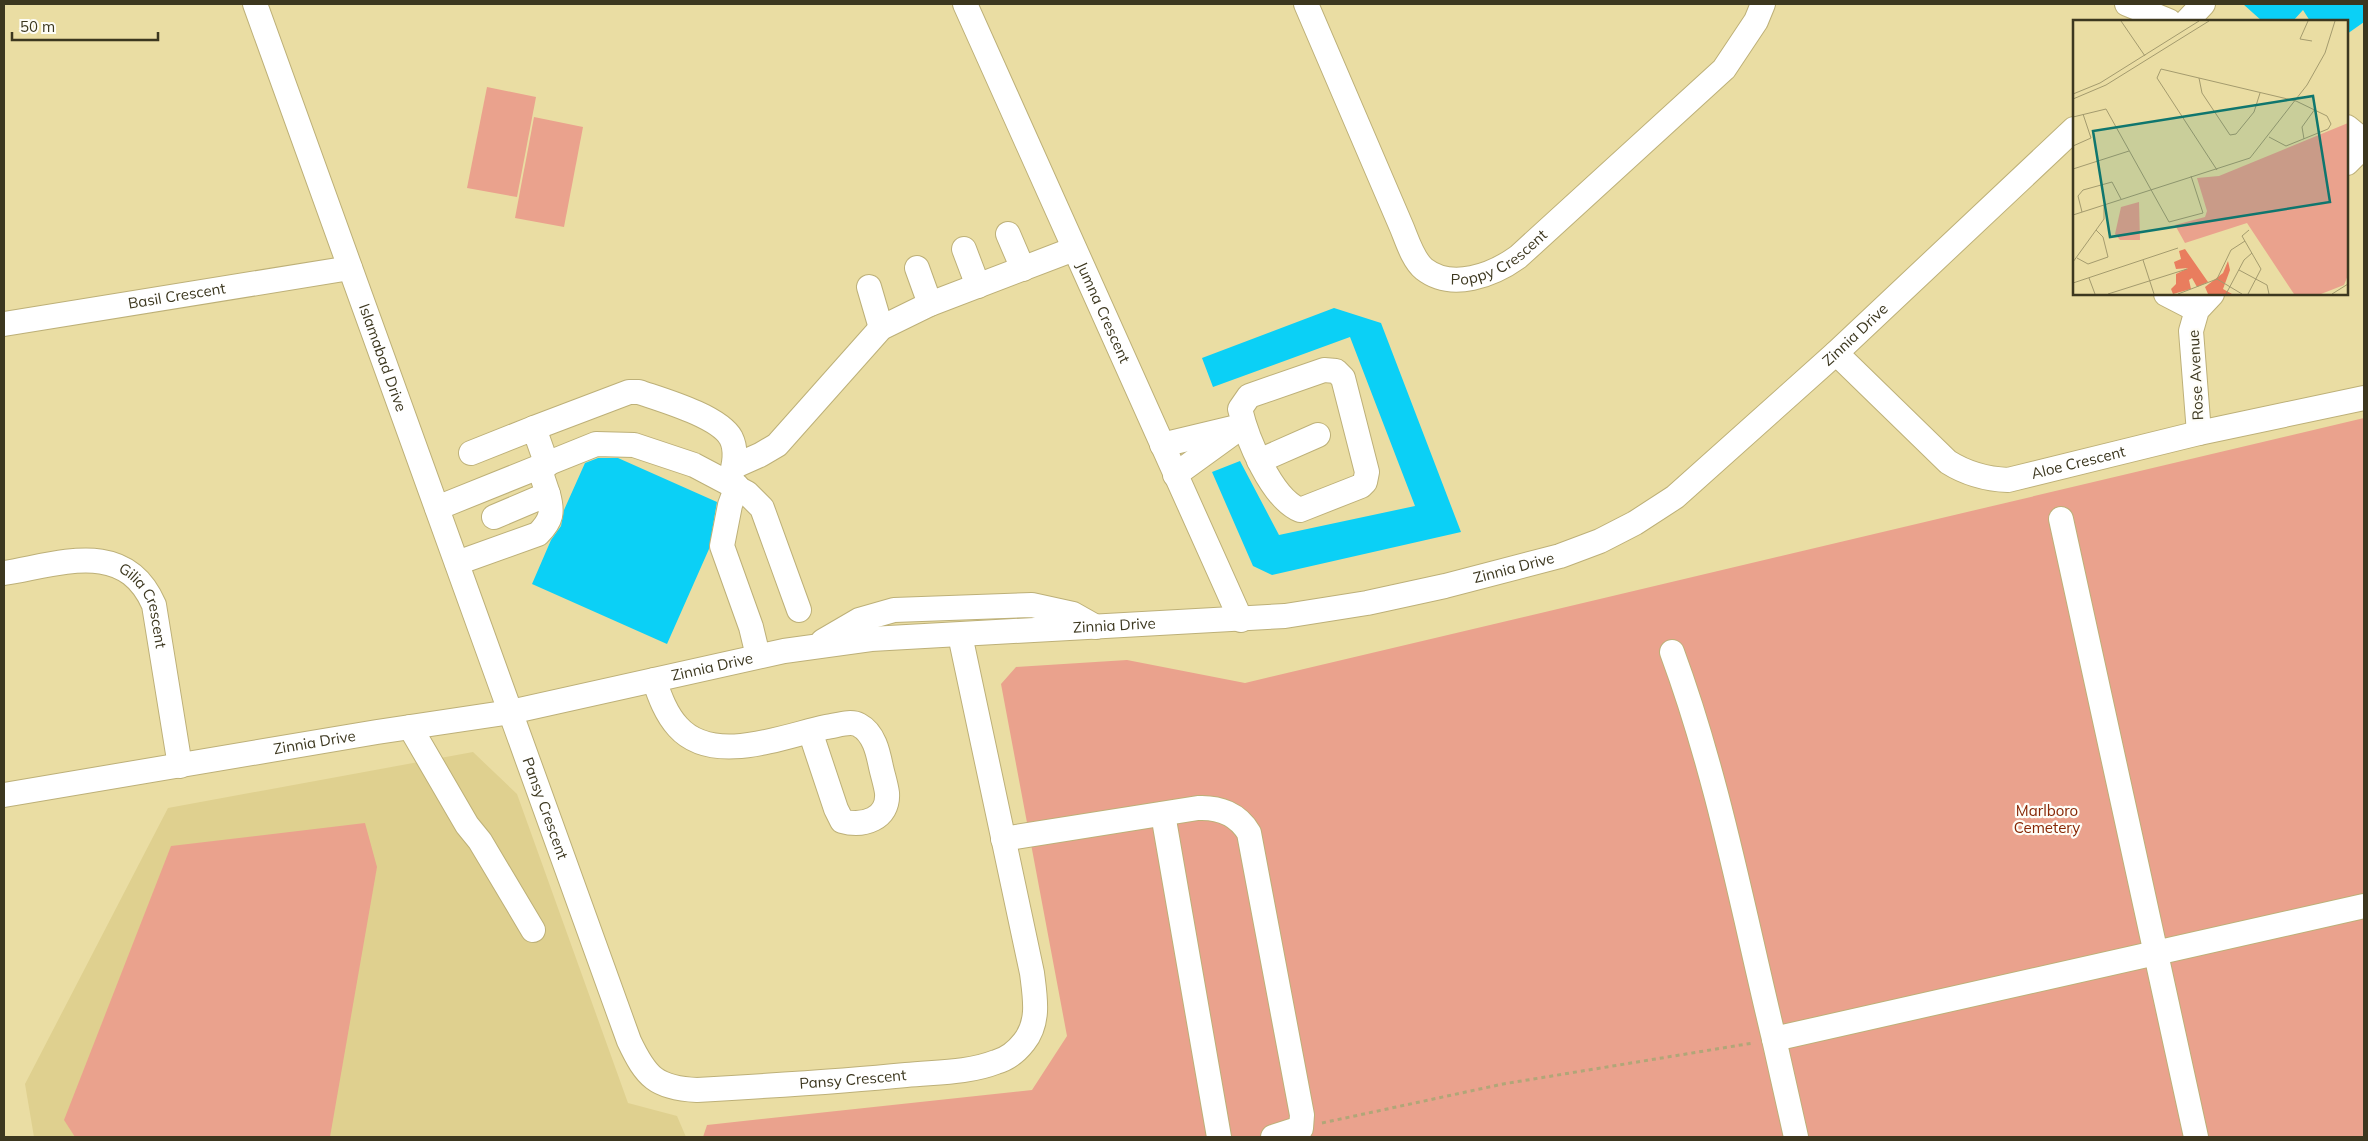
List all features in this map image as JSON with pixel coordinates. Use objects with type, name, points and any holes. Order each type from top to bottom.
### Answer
[{"type":"street","name":"Islamabad Drive","points":[[255,4],[510,712]]},
{"type":"street","name":"Jumna Crescent","points":[[965,4],[1241,620]]},
{"type":"street","name":"Poppy Crescent","points":[[1306,4],[1418,261],[1423,268],[1432,273],[1455,279],[1485,276],[1501,270],[1518,257],[1724,69],[1756,21],[1763,4]]},
{"type":"street","points":[[2127,4],[2167,20]]},
{"type":"street","points":[[2188,20],[2203,4]]},
{"type":"street","points":[[2348,128],[2364,140]]},
{"type":"street","name":"Zinnia Drive","points":[[4,796],[410,727],[510,712],[758,656],[813,647],[871,640],[1241,620],[1321,611],[1445,586],[1560,556],[1600,542],[1635,523],[1675,497],[1836,353],[2073,130]]},
{"type":"street","points":[[2348,162],[2364,146]]},
{"type":"street","points":[[1008,234],[1023,269]]},
{"type":"street","points":[[964,248],[978,286]]},
{"type":"street","points":[[734,478],[760,455],[777,445],[881,328],[930,304],[1074,249]]},
{"type":"street","name":"Basil Crescent","points":[[4,324],[350,268]]},
{"type":"street","points":[[917,268],[930,304]]},
{"type":"street","points":[[870,287],[881,328]]},
{"type":"street","points":[[2171,295],[2204,302]]},
{"type":"street","name":"Rose Avenue","points":[[2200,433],[2191,331],[2204,302]]},
{"type":"street","name":"Aloe Crescent","points":[[1836,353],[1948,462],[1962,470],[1990,479],[2008,480],[2200,433],[2364,398]]},
{"type":"street","points":[[1324,370],[1336,371],[1343,378],[1367,472],[1365,482],[1361,486],[1300,510],[1284,501],[1260,461],[1244,425],[1240,409],[1249,396],[1324,370]]},
{"type":"street","points":[[471,453],[629,392],[639,392],[696,414],[723,427],[732,439],[734,478],[722,546],[751,627],[758,656]]},
{"type":"street","points":[[1162,445],[1244,425]]},
{"type":"street","points":[[1176,475],[1244,425]]},
{"type":"street","points":[[457,563],[538,534],[547,525],[552,515],[534,428]]},
{"type":"street","points":[[1260,461],[1318,435]]},
{"type":"street","points":[[437,508],[596,444],[634,444],[734,478],[762,508],[799,610]]},
{"type":"street","points":[[494,517],[548,494]]},
{"type":"street","points":[[2061,519],[2196,1137]]},
{"type":"street","name":"Gilia Crescent","points":[[4,573],[84,560],[100,560],[115,564],[128,571],[147,588],[154,605],[180,766]]},
{"type":"street","points":[[813,647],[859,620],[894,610],[1032,605],[1072,614],[1099,628]]},
{"type":"street","name":"Pansy Crescent","points":[[510,712],[629,1041],[646,1073],[653,1080],[674,1088],[697,1090],[841,1082],[956,1070],[997,1062],[1015,1051],[1031,1031],[1035,1019],[1036,1004],[1032,973],[960,635]]},
{"type":"street","points":[[1672,652],[1690,699],[1705,753],[1796,1137]]},
{"type":"street","points":[[654,680],[665,709],[679,728],[694,739],[710,744],[737,748],[810,730]]},
{"type":"street","points":[[410,727],[467,825],[480,841],[533,930]]},
{"type":"street","points":[[1004,839],[1210,808],[1234,816],[1244,825],[1249,833],[1302,1115],[1301,1128],[1273,1137]]},
{"type":"street","points":[[1163,814],[1219,1137]]},
{"type":"street","points":[[1774,1039],[2364,906]]},
{"type":"path","points":[[1301,1128],[1503,1084],[1774,1039]]},
{"type":"shaded area","points":[[473,752],[517,794],[628,1103],[677,1116],[686,1137],[34,1137],[25,1084],[168,808]]},
{"type":"green space","points":[[487,87],[536,97],[517,197],[467,188]]},
{"type":"green space","points":[[534,117],[583,127],[564,227],[515,218]]},
{"type":"green space","name":"Marlboro Cemetery","points":[[2364,418],[2364,1137],[703,1137],[707,1125],[1032,1090],[1067,1036],[1001,684],[1016,667],[1127,660],[1245,683]]},
{"type":"green space","points":[[365,823],[377,867],[330,1137],[75,1137],[64,1120],[171,846]]},
{"type":"building","points":[[2243,4],[2364,4],[2364,22],[2348,33],[2348,20],[2309,20],[2303,10],[2294,20],[2261,20]]},
{"type":"building","points":[[1334,308],[1381,323],[1461,532],[1272,575],[1253,566],[1212,472],[1240,461],[1279,535],[1415,506],[1350,337],[1213,387],[1202,358]]},
{"type":"building","points":[[598,458],[618,458],[717,502],[709,549],[667,644],[532,584],[551,540],[561,526],[564,510],[585,463]]}]
